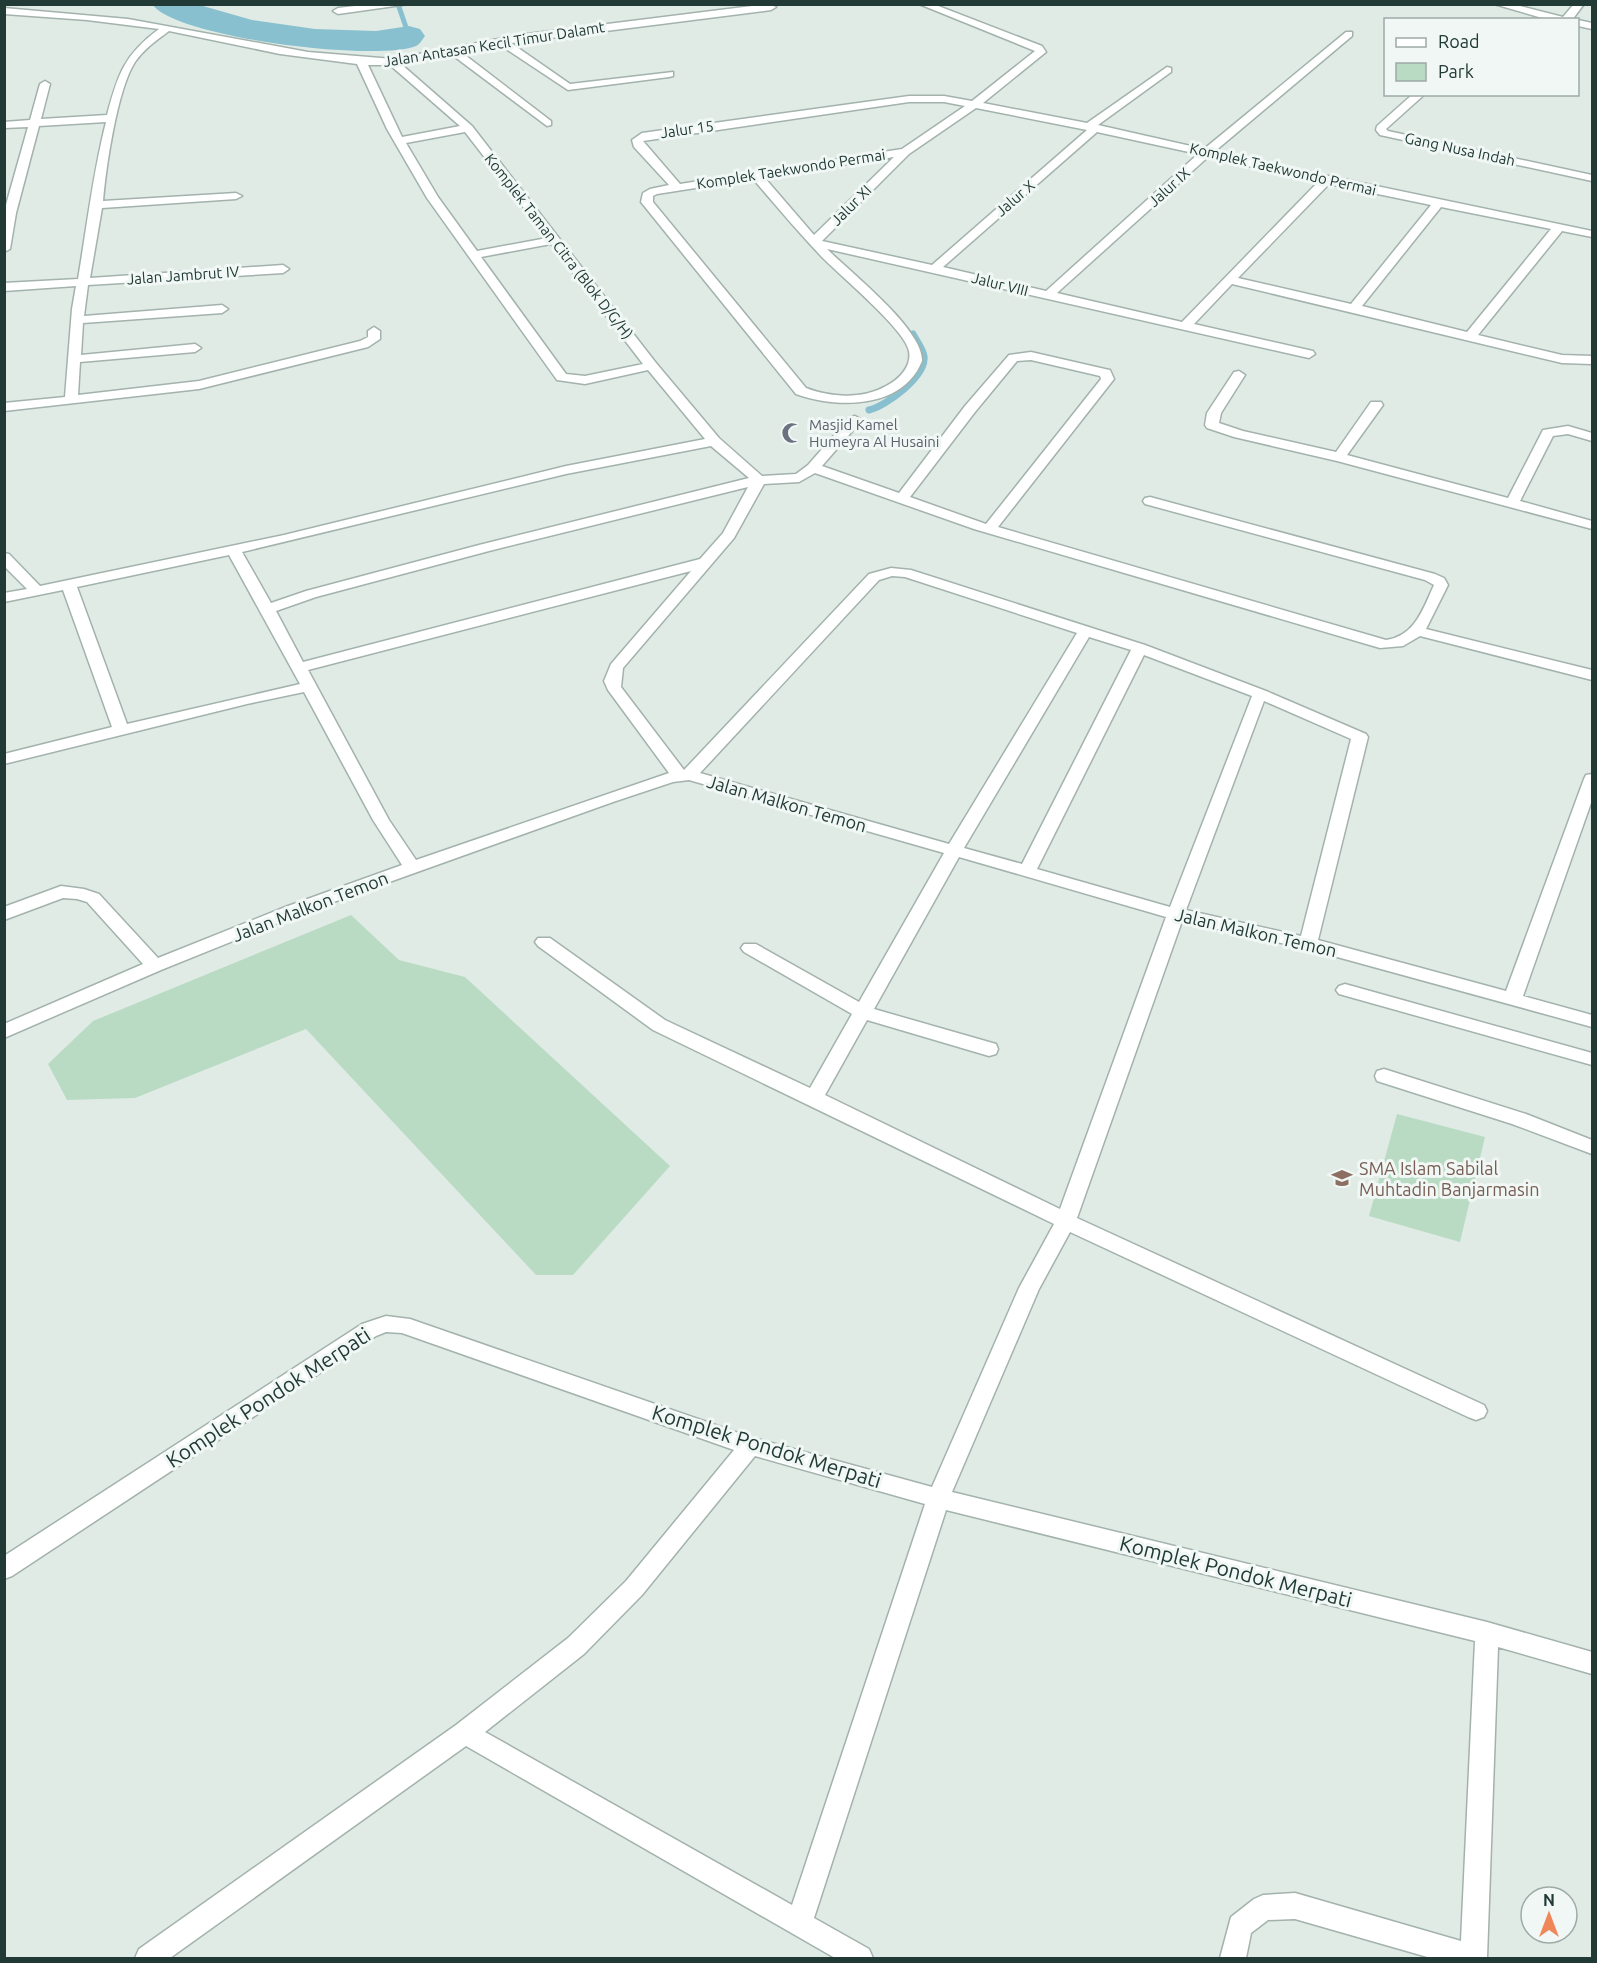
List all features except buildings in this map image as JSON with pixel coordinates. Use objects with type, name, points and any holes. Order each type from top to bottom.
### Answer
[{"type":"street","points":[[338,11],[405,4]]},
{"type":"street","name":"Jalur XI","points":[[815,243],[905,152],[974,105],[1039,56],[1040,50],[922,4]]},
{"type":"street","points":[[1498,4],[1557,18]]},
{"type":"street","points":[[1567,18],[1580,4]]},
{"type":"street","name":"Jalan Antasan Kecil Timur Dalamt","points":[[4,10],[167,28],[290,54],[362,64],[393,62],[502,41],[771,7]]},
{"type":"street","points":[[71,400],[82,282],[97,206],[101,163],[112,118],[129,63],[143,46],[167,28]]},
{"type":"street","name":"Jalur IX","points":[[1047,296],[1208,152],[1349,34]]},
{"type":"street","points":[[502,41],[568,87],[669,74]]},
{"type":"street","points":[[453,50],[548,123]]},
{"type":"street","name":"Komplek Taman Citra (Blok D/G/H)","points":[[393,62],[468,128],[651,366],[714,441],[759,480]]},
{"type":"street","points":[[362,64],[399,141],[433,198],[562,377],[585,380],[651,366]]},
{"type":"street","name":"Jalur X","points":[[935,268],[1092,128],[1167,70]]},
{"type":"street","points":[[4,249],[10,213],[45,84]]},
{"type":"street","name":"Gang Nusa Indah","points":[[1418,96],[1381,130],[1593,178]]},
{"type":"street","name":"Jalur 15","points":[[677,187],[638,145],[637,140],[642,136],[909,99],[944,99],[974,105]]},
{"type":"street","name":"Komplek Taekwondo Permai","points":[[974,105],[1593,234]]},
{"type":"street","points":[[4,125],[112,118]]},
{"type":"street","points":[[399,141],[468,128]]},
{"type":"street","name":"Komplek Taekwondo Permai","points":[[677,187],[905,152]]},
{"type":"street","points":[[677,187],[654,191],[647,195],[647,202],[801,391],[827,400],[881,393],[895,387],[914,366],[916,356],[914,346],[893,319],[815,243],[756,175]]},
{"type":"street","points":[[1185,326],[1326,180]]},
{"type":"street","points":[[97,206],[236,196]]},
{"type":"street","points":[[1354,308],[1438,203]]},
{"type":"street","points":[[1470,336],[1559,227]]},
{"type":"street","points":[[473,255],[555,240]]},
{"type":"street","name":"Jalur VIII","points":[[815,243],[935,268],[1047,296],[1309,354]]},
{"type":"street","name":"Jalan Jambrut IV","points":[[4,287],[283,269]]},
{"type":"street","points":[[1229,280],[1562,359],[1593,360]]},
{"type":"street","points":[[78,321],[222,309]]},
{"type":"street","points":[[4,407],[200,385],[364,344],[374,339],[374,332]]},
{"type":"street","points":[[74,359],[195,348]]},
{"type":"street","points":[[902,499],[970,409],[1013,358],[1031,356],[1105,373],[1108,379],[989,529]]},
{"type":"street","points":[[1239,375],[1214,413],[1212,425],[1239,434],[1339,457],[1593,525]]},
{"type":"street","points":[[1339,457],[1376,405]]},
{"type":"street","points":[[267,609],[311,594],[461,554],[759,480],[799,478],[813,468],[855,420]]},
{"type":"street","points":[[1512,503],[1548,433],[1568,430],[1593,437]]},
{"type":"street","points":[[4,598],[234,550],[566,470],[714,441]]},
{"type":"street","points":[[813,468],[989,529],[1386,645],[1406,642],[1418,631],[1441,585],[1439,580],[1150,501]]},
{"type":"street","points":[[759,480],[729,535],[616,667],[612,681],[613,687],[684,776],[874,577],[881,574],[906,573],[1140,648],[1261,694],[1360,737],[1308,943]]},
{"type":"street","points":[[234,550],[381,820],[412,868]]},
{"type":"street","points":[[4,556],[36,591]]},
{"type":"street","points":[[298,668],[707,562]]},
{"type":"street","points":[[69,585],[122,730]]},
{"type":"street","points":[[814,1098],[954,852],[1085,631]]},
{"type":"street","points":[[1418,631],[1593,675]]},
{"type":"street","points":[[1027,871],[1140,648]]},
{"type":"street","points":[[4,759],[308,687]]},
{"type":"street","points":[[799,1924],[939,1497],[1029,1288],[1066,1221],[1176,914],[1255,704],[1261,694]]},
{"type":"street","name":"Jalan Malkon Temon","points":[[4,1032],[155,966],[294,910],[607,798],[684,776],[723,783],[954,852],[1176,914],[1308,943],[1593,1021]]},
{"type":"street","points":[[1512,1000],[1585,822],[1593,779]]},
{"type":"street","points":[[4,914],[60,892],[78,893],[93,898],[155,966]]},
{"type":"street","points":[[544,942],[659,1025],[1066,1221],[1476,1412]]},
{"type":"street","points":[[750,948],[863,1012],[989,1049]]},
{"type":"street","points":[[1345,990],[1593,1059]]},
{"type":"street","points":[[1384,1076],[1519,1119],[1593,1148]]},
{"type":"street","name":"Komplek Pondok Merpati","points":[[4,1569],[351,1341],[369,1330],[386,1324],[404,1324],[750,1446],[939,1497],[1487,1633],[1593,1663]]},
{"type":"street","points":[[148,1959],[465,1733],[576,1646],[626,1596],[750,1446]]},
{"type":"street","points":[[1233,1959],[1240,1926],[1263,1908],[1295,1906],[1473,1958],[1487,1633]]},
{"type":"street","points":[[465,1733],[860,1959]]},
{"type":"green space","points":[[351,915],[399,960],[465,977],[670,1166],[573,1275],[536,1275],[306,1029],[135,1098],[67,1100],[48,1064],[93,1021]]},
{"type":"green space","points":[[1397,1114],[1485,1137],[1460,1242],[1369,1216]]},
{"type":"waterway","points":[[167,4],[222,23],[283,35],[346,41],[404,39],[409,36]]},
{"type":"waterway","points":[[398,4],[409,36]]},
{"type":"waterway","points":[[869,410],[895,396],[919,372],[924,356],[913,334]]},
{"type":"place","name":"Masjid Kamel Humeyra Al Husaini","points":[[792,433]]},
{"type":"place","name":"SMA Islam Sabilal Muhtadin Banjarmasin","points":[[1342,1178]]}]
